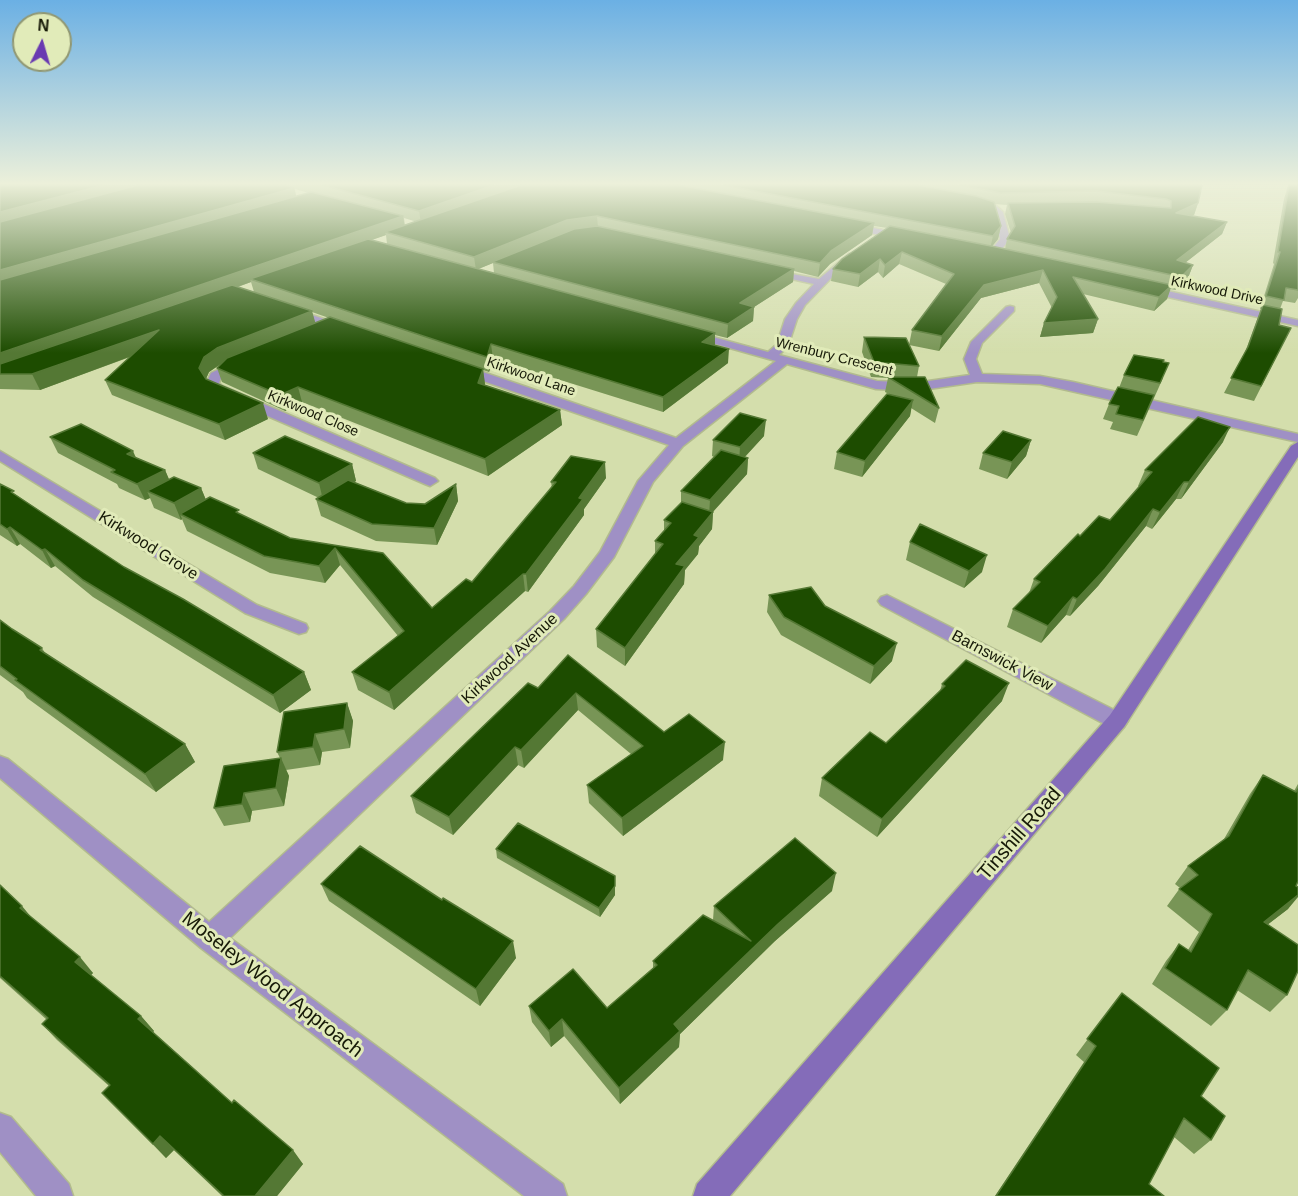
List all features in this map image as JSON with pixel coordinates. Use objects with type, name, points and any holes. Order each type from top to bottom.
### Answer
[{"type":"street","name":"Kirkwood Avenue","points":[[210,939],[557,615],[580,590],[608,553],[646,481],[678,443],[777,358],[796,311],[835,268],[875,241]]},
{"type":"street","points":[[993,254],[1004,241]]},
{"type":"street","points":[[983,252],[1005,256]]},
{"type":"street","points":[[753,267],[821,282]]},
{"type":"street","name":"Kirkwood Drive","points":[[1138,287],[1298,323]]},
{"type":"street","points":[[280,307],[355,333]]},
{"type":"street","points":[[977,378],[970,359],[977,342],[1010,309]]},
{"type":"street","points":[[311,334],[333,325]]},
{"type":"street","name":"Wrenbury Crescent","points":[[679,331],[876,385],[896,387],[934,385],[977,378],[1040,380],[1298,438]]},
{"type":"street","name":"Kirkwood Close","points":[[258,355],[227,368],[215,376],[212,384],[217,389],[430,481]]},
{"type":"street","name":"Kirkwood Lane","points":[[444,363],[678,443]]},
{"type":"street","name":"Tinshill Road","points":[[709,1196],[1117,721],[1298,447]]},
{"type":"street","name":"Kirkwood Grove","points":[[0,455],[251,609],[299,628]]},
{"type":"street","name":"Barnswick View","points":[[887,601],[1117,721]]},
{"type":"street","name":"Moseley Wood Approach","points":[[0,765],[210,939],[551,1196]]},
{"type":"street","points":[[0,1128],[57,1196]]},
{"type":"building","points":[[0,241],[105,241],[0,270]]},
{"type":"building","points":[[138,241],[330,241],[0,353],[0,280]]},
{"type":"building","points":[[363,241],[375,241],[715,333],[702,342],[729,349],[663,397],[491,344],[487,357],[250,279]]},
{"type":"building","points":[[416,241],[515,241],[474,257]]},
{"type":"building","points":[[545,241],[665,241],[794,269],[740,303],[754,307],[728,324],[492,262]]},
{"type":"building","points":[[715,241],[847,241],[831,251],[820,263]]},
{"type":"building","points":[[868,241],[965,241],[1172,285],[1159,297],[1073,277],[1098,319],[1044,323],[1057,297],[1043,270],[984,285],[942,336],[912,330],[954,274],[902,252],[885,265],[880,259],[860,274],[833,269],[842,259]]},
{"type":"building","points":[[1015,241],[1202,241],[1177,260],[1193,265],[1181,277]]},
{"type":"building","points":[[1280,241],[1298,241],[1298,290],[1286,288],[1284,300],[1266,296],[1280,252],[1278,252]]},
{"type":"building","points":[[232,285],[312,311],[217,348],[204,357],[199,368],[206,379],[263,403],[219,424],[105,380],[159,330],[32,374],[0,374],[0,364]]},
{"type":"building","points":[[1263,305],[1282,309],[1279,325],[1291,328],[1261,386],[1231,378],[1248,347]]},
{"type":"building","points":[[330,317],[483,369],[478,383],[560,410],[485,459],[298,387],[280,395],[217,368],[227,358]]},
{"type":"building","points":[[864,337],[906,338],[919,366],[874,362]]},
{"type":"building","points":[[1134,355],[1164,360],[1163,362],[1169,363],[1160,383],[1124,375]]},
{"type":"building","points":[[888,377],[925,377],[939,408]]},
{"type":"building","points":[[1118,387],[1154,395],[1143,420],[1116,414],[1119,406],[1109,404]]},
{"type":"building","points":[[887,394],[913,400],[865,461],[837,452]]},
{"type":"building","points":[[740,413],[766,420],[740,447],[713,440]]},
{"type":"building","points":[[1198,417],[1230,427],[1189,482],[1184,482],[1160,512],[1153,509],[1105,569],[1077,599],[1073,597],[1048,626],[1013,609],[1040,582],[1034,579],[1078,534],[1080,536],[1099,516],[1110,520],[1152,472],[1145,470]]},
{"type":"building","points":[[81,424],[133,451],[127,454],[165,470],[137,484],[111,472],[115,470],[50,437]]},
{"type":"building","points":[[1003,431],[1031,440],[1012,462],[983,453]]},
{"type":"building","points":[[285,436],[352,464],[319,483],[253,453]]},
{"type":"building","points":[[721,450],[748,458],[710,500],[681,491]]},
{"type":"building","points":[[571,456],[605,462],[579,498],[583,499],[526,574],[523,574],[389,692],[352,672],[404,631],[335,548],[319,566],[264,556],[180,514],[210,497],[290,538],[383,553],[432,608],[466,579],[472,582],[556,482],[551,482]]},
{"type":"building","points":[[174,477],[201,488],[174,503],[147,491]]},
{"type":"building","points":[[348,480],[406,503],[425,504],[456,484],[434,528],[372,524],[316,499]]},
{"type":"building","points":[[0,484],[14,491],[11,492],[124,567],[183,599],[304,672],[273,695],[83,580],[45,549],[42,550],[10,527],[7,529],[0,524]]},
{"type":"building","points":[[682,502],[713,512],[694,535],[699,537],[676,564],[685,566],[625,648],[596,629],[663,544],[655,541],[671,523],[664,520]]},
{"type":"building","points":[[920,524],[987,555],[969,571],[910,542]]},
{"type":"building","points":[[811,587],[825,606],[897,643],[874,666],[784,617],[769,595]]},
{"type":"building","points":[[0,620],[42,648],[40,650],[185,744],[145,774],[15,680],[17,679],[0,666]]},
{"type":"building","points":[[568,655],[664,732],[689,714],[725,742],[622,818],[587,785],[643,746],[576,693],[521,750],[515,747],[449,817],[411,796],[528,683],[538,688]]},
{"type":"building","points":[[966,660],[1009,683],[882,819],[822,778],[870,732],[886,743],[945,686],[942,684]]},
{"type":"building","points":[[347,703],[344,729],[315,734],[313,747],[277,752],[284,712]]},
{"type":"building","points":[[281,758],[276,788],[244,793],[242,804],[214,808],[224,766]]},
{"type":"building","points":[[1263,775],[1296,792],[1298,789],[1298,881],[1296,886],[1298,895],[1264,922],[1298,945],[1298,971],[1287,995],[1248,970],[1227,1010],[1165,968],[1179,944],[1191,952],[1212,914],[1179,889],[1198,875],[1188,866],[1229,836]]},
{"type":"building","points":[[518,823],[615,876],[615,886],[599,908],[496,849]]},
{"type":"building","points":[[795,838],[836,873],[778,924],[674,1024],[680,1031],[619,1088],[562,1019],[549,1031],[529,1006],[573,969],[607,1008],[657,965],[653,961],[703,915],[751,941],[714,906]]},
{"type":"building","points":[[360,846],[442,900],[443,898],[513,941],[476,989],[321,884]]},
{"type":"building","points":[[0,885],[22,906],[20,908],[80,957],[75,962],[141,1016],[138,1019],[232,1103],[234,1100],[293,1150],[255,1196],[224,1196],[160,1136],[153,1144],[102,1093],[110,1085],[42,1024],[48,1018],[0,976]]},
{"type":"building","points":[[1122,993],[1219,1068],[1201,1096],[1225,1116],[1211,1140],[1184,1118],[1149,1184],[1164,1196],[996,1196],[1096,1046],[1087,1039]]}]
